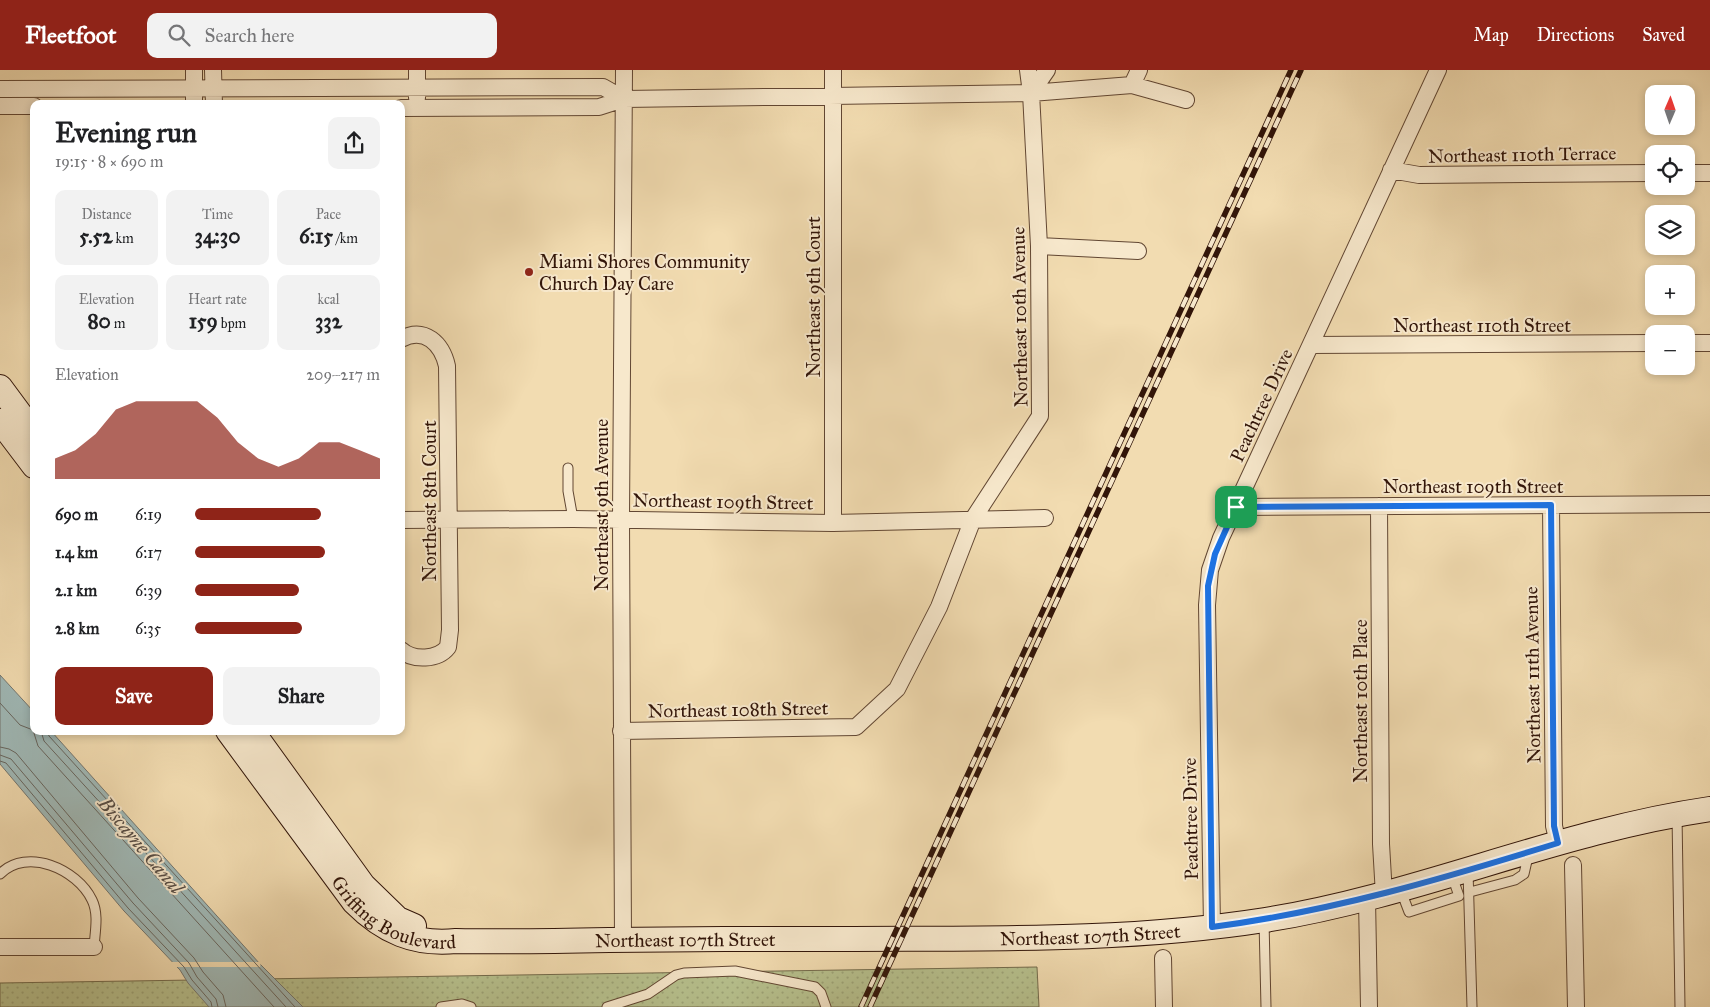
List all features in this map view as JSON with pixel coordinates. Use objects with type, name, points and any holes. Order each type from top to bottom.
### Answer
[{"type":"street","points":[[194,70],[194,96]]},
{"type":"street","points":[[213,70],[214,96]]},
{"type":"street","points":[[417,70],[417,88],[409,108],[599,107],[624,99],[833,98],[1031,93],[1136,77],[1186,100]]},
{"type":"street","name":"Northeast 9th Avenue","points":[[623,940],[621,520],[624,70]]},
{"type":"street","name":"Northeast 9th Court","points":[[833,70],[833,523]]},
{"type":"street","name":"Northeast 10th Avenue","points":[[856,727],[897,689],[940,607],[973,519],[1040,416],[1039,246],[1031,93],[1028,70]]},
{"type":"street","points":[[1031,93],[1047,70]]},
{"type":"street","name":"Peachtree Drive","points":[[1212,927],[1208,586],[1215,554],[1438,70]]},
{"type":"street","points":[[0,89],[214,96],[417,88],[603,87],[624,99]]},
{"type":"street","points":[[0,106],[30,106]]},
{"type":"street","name":"Northeast 110th Terrace","points":[[1391,170],[1419,175],[1645,173]]},
{"type":"street","points":[[1695,173],[1710,173]]},
{"type":"street","points":[[1039,246],[1138,251]]},
{"type":"street","name":"Northeast 8th Court","points":[[405,337],[413,334],[428,336],[439,345],[446,359],[448,377],[450,630],[448,647],[439,655],[422,658],[412,657],[405,653]]},
{"type":"street","name":"Northeast 110th Street","points":[[1311,345],[1645,343]]},
{"type":"street","points":[[1695,343],[1710,343]]},
{"type":"street","points":[[0,387],[30,428]]},
{"type":"street","points":[[0,421],[30,461]]},
{"type":"street","name":"Northeast 109th Street","points":[[1236,507],[1710,504]]},
{"type":"street","name":"Northeast 11th Avenue","points":[[1551,505],[1554,826],[1558,843]]},
{"type":"street","name":"Northeast 10th Place","points":[[1369,1007],[1384,895],[1381,844],[1379,506]]},
{"type":"street","name":"Northeast 109th Street","points":[[405,520],[573,519],[833,523],[1045,518]]},
{"type":"street","name":"Northeast 108th Street","points":[[621,731],[856,727]]},
{"type":"street","name":"Griffing Boulevard","points":[[231,735],[339,884],[364,912],[389,930],[411,938],[434,943],[456,941]]},
{"type":"street","name":"Griffing Boulevard","points":[[255,735],[363,885],[378,901],[398,919],[456,941]]},
{"type":"street","name":"Northeast 107th Street","points":[[456,941],[1053,937],[1212,927],[1264,920],[1463,879],[1529,852],[1558,843],[1677,814],[1710,809]]},
{"type":"street","points":[[1574,866],[1576,1007]]},
{"type":"street","points":[[0,947],[94,947]]},
{"type":"street","points":[[1163,958],[1164,1007]]},
{"type":"lane","points":[[568,468],[568,491],[573,519]]},
{"type":"lane","points":[[1677,814],[1680,1007]]},
{"type":"lane","points":[[0,874],[24,861],[42,862],[66,874],[80,885],[92,900],[96,919],[94,947]]},
{"type":"lane","points":[[1463,879],[1472,1007]]},
{"type":"lane","points":[[1264,920],[1266,1007]]},
{"type":"lane","points":[[607,1007],[648,994],[676,975],[710,971],[735,971],[815,987],[821,993],[826,1007]]},
{"type":"lane","points":[[440,1007],[462,1004],[471,1007]]},
{"type":"green space","points":[[1037,967],[1039,1007],[0,1007],[0,983]]},
{"type":"water","name":"Biscayne Canal","points":[[0,675],[30,708],[30,735],[55,735],[260,964],[303,1007],[209,1007],[188,983],[180,970],[124,911],[0,764]]},
{"type":"pier","points":[[169,962],[261,962],[260,967],[174,967]]},
{"type":"railway","points":[[861,1007],[1291,70]]},
{"type":"railway","points":[[870,1007],[1301,70]]},
{"type":"place","name":"Miami Shores Community Church Day Care","points":[[529,272]]},
{"type":"route","points":[[1551,505],[1554,826],[1558,843],[1452,876],[1344,905],[1264,920],[1212,927],[1208,586],[1215,554],[1236,507],[1551,505]]}]
